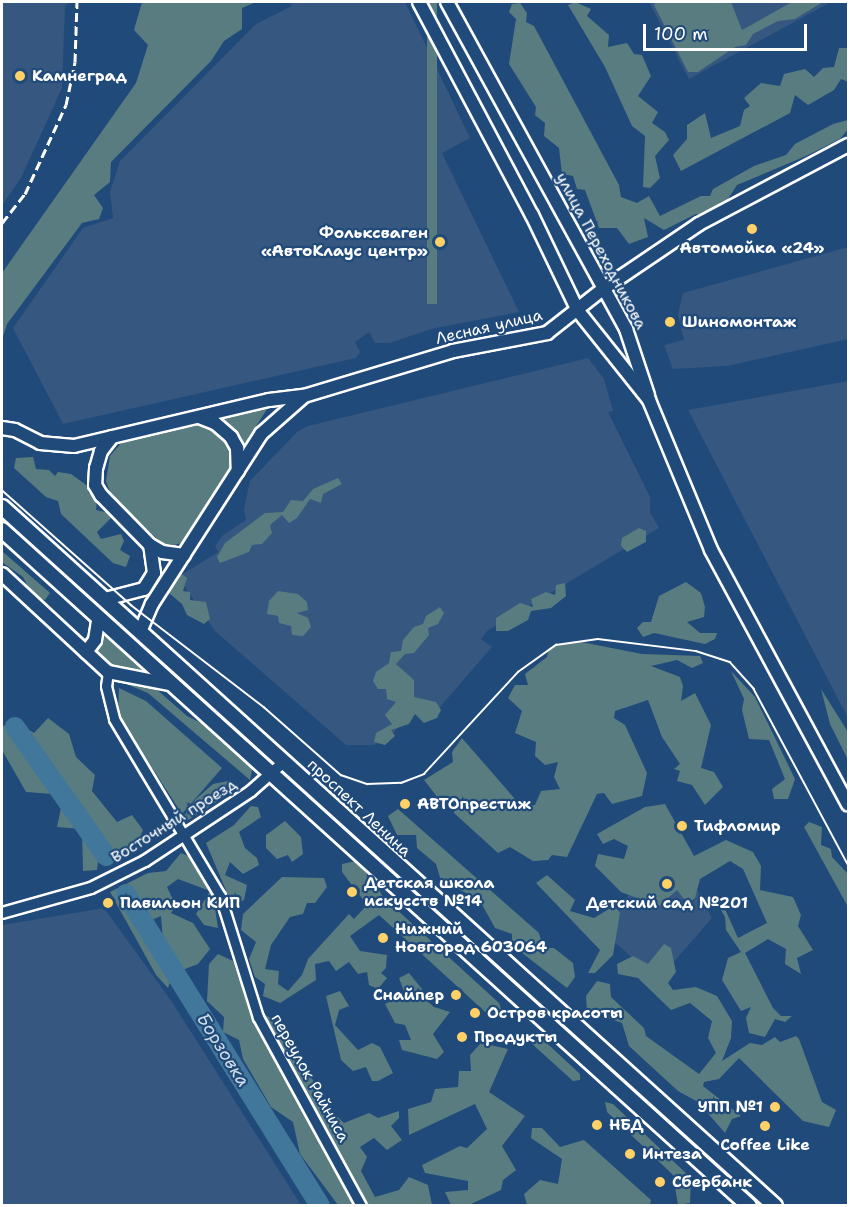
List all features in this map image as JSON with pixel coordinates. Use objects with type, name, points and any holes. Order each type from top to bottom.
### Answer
[{"type":"main road","points":[[419,2],[532,215],[578,311],[649,400],[711,550],[849,804]]},
{"type":"main road","name":"улица Переходникова","points":[[447,2],[626,329],[649,400]]},
{"type":"main road","name":"Лесная улица","points":[[198,417],[304,396],[453,351],[547,333],[578,311],[603,289],[699,224],[849,145]]},
{"type":"main road","points":[[140,632],[152,604],[261,434],[304,396]]},
{"type":"main road","points":[[2,428],[56,447],[198,417],[215,423],[231,437],[237,448],[238,471]]},
{"type":"main road","points":[[112,437],[101,451],[95,485],[150,545],[162,552],[184,555]]},
{"type":"main road","name":"проспект Ленина","points":[[2,507],[775,1206]]},
{"type":"main road","name":"проспект Ленина","points":[[2,530],[99,621],[176,685],[749,1206]]},
{"type":"main road","points":[[105,599],[144,589],[154,573],[150,545]]},
{"type":"main road","points":[[2,574],[108,672],[176,685]]},
{"type":"main road","points":[[86,652],[95,640],[99,621]]},
{"type":"street","name":"переулок Райниса","points":[[108,672],[106,686],[114,719],[220,896],[258,1017],[361,1206]]},
{"type":"street","name":"Восточный проезд","points":[[2,913],[91,888],[185,836],[272,773],[285,761]]},
{"type":"shaded area","points":[[2,2],[70,2],[65,6],[62,88],[21,178],[2,205]]},
{"type":"shaded area","points":[[289,2],[405,2],[470,138],[442,153],[519,312],[431,329],[390,343],[375,343],[369,332],[355,342],[360,352],[356,358],[63,424],[13,328],[83,228],[113,218],[110,192],[120,161],[256,24],[292,6]]},
{"type":"shaded area","points":[[649,2],[831,2],[689,79]]},
{"type":"shaded area","points":[[848,247],[848,339],[727,366],[673,369],[664,345],[684,340],[678,314],[683,293]]},
{"type":"shaded area","points":[[588,358],[604,379],[613,411],[608,412],[650,497],[650,512],[659,528],[487,631],[481,639],[492,647],[427,722],[413,710],[390,737],[374,745],[346,745],[215,631],[178,577],[218,552],[215,546],[223,535],[246,520],[244,509],[250,481],[297,432],[308,426]]},
{"type":"shaded area","points":[[848,381],[848,718],[688,410]]},
{"type":"shaded area","name":"Детский сад №201","points":[[676,851],[712,918],[658,980],[596,926]]},
{"type":"shaded area","points":[[104,908],[172,1002],[301,1205],[2,1205],[2,925]]},
{"type":"green space","points":[[142,2],[256,2],[242,8],[242,29],[224,41],[211,61],[111,162],[110,182],[94,195],[103,208],[99,219],[82,223],[7,324],[2,340],[2,273],[136,83],[148,45],[134,30]]},
{"type":"green space","points":[[427,2],[437,2],[437,304],[427,304]]},
{"type":"green space","points":[[575,2],[591,9],[587,16],[609,35],[608,47],[627,43],[634,54],[642,55],[651,76],[638,96],[658,112],[652,123],[665,132],[669,140],[655,156],[660,178],[650,188],[643,187],[645,136],[632,126],[605,67],[568,5]]},
{"type":"green space","points":[[656,2],[731,2],[742,30],[792,2],[823,2],[795,19],[778,21],[753,34],[746,45],[735,47],[698,72],[688,72],[654,5]]},
{"type":"green space","points":[[520,3],[527,13],[526,22],[534,26],[619,185],[621,197],[637,203],[649,196],[660,216],[701,196],[710,196],[713,189],[754,166],[786,155],[795,144],[833,124],[848,120],[848,129],[840,139],[737,185],[720,211],[706,217],[696,214],[664,230],[644,218],[648,237],[629,244],[617,228],[599,228],[585,190],[577,189],[573,176],[562,174],[559,148],[544,136],[545,123],[535,115],[536,107],[509,64],[516,19],[509,12],[512,4]]},
{"type":"green space","points":[[839,48],[848,48],[848,82],[841,79],[834,90],[808,105],[795,95],[790,113],[681,171],[673,155],[687,139],[687,125],[705,113],[711,138],[740,126],[744,110],[750,106],[744,98],[761,83],[780,86],[784,74],[805,69],[814,77],[823,68],[834,67]]},
{"type":"green space","points":[[269,406],[241,450],[218,418]]},
{"type":"green space","points":[[199,423],[222,432],[234,451],[232,466],[186,542],[166,547],[111,495],[106,481],[110,456],[123,441]]},
{"type":"green space","points":[[33,457],[36,469],[49,470],[55,476],[58,472],[71,474],[89,487],[88,492],[97,500],[96,510],[109,513],[111,518],[97,532],[101,539],[121,534],[124,541],[120,550],[130,556],[126,567],[113,563],[61,514],[58,501],[46,497],[14,468],[16,458]]},
{"type":"green space","points":[[338,478],[342,484],[323,494],[321,503],[310,499],[297,518],[289,523],[282,515],[270,525],[272,533],[262,544],[252,545],[249,552],[220,563],[217,557],[225,543],[265,513],[283,512],[291,500],[303,501],[313,489]]},
{"type":"green space","points":[[639,528],[646,531],[646,542],[627,552],[621,546],[622,538]]},
{"type":"green space","points":[[2,551],[50,593],[45,600],[33,597],[23,577],[2,562]]},
{"type":"green space","points":[[179,572],[187,578],[183,591],[190,592],[190,600],[206,602],[210,619],[204,624],[187,615],[182,604],[169,593],[170,584]]},
{"type":"green space","points":[[686,582],[701,593],[705,607],[704,617],[687,622],[700,633],[717,633],[715,639],[705,644],[654,633],[643,637],[637,628],[643,622],[651,622],[659,596]]},
{"type":"green space","points":[[565,583],[566,596],[551,608],[531,611],[528,620],[508,631],[496,631],[496,618],[520,603],[533,607],[531,599],[546,592],[555,595],[556,585]]},
{"type":"green space","points":[[278,591],[298,594],[307,602],[308,610],[297,613],[308,618],[311,627],[303,636],[292,635],[291,626],[279,623],[278,616],[267,614],[269,601]]},
{"type":"green space","points":[[440,607],[444,613],[438,624],[428,628],[429,635],[414,653],[405,654],[396,664],[414,680],[414,697],[436,702],[441,710],[437,718],[424,723],[415,714],[409,724],[391,730],[395,736],[385,745],[374,742],[376,733],[392,724],[385,715],[396,702],[387,699],[386,689],[378,689],[373,681],[376,672],[389,663],[391,652],[401,651],[403,640],[414,627],[423,624],[426,616]]},
{"type":"green space","points":[[104,636],[151,677],[105,662],[92,650]]},
{"type":"green space","points":[[576,641],[642,654],[700,656],[703,663],[692,668],[677,660],[651,666],[680,677],[683,686],[681,701],[695,693],[711,725],[701,768],[714,772],[723,787],[705,805],[692,785],[677,781],[680,771],[674,769],[680,764],[662,737],[648,700],[615,711],[614,718],[625,725],[647,773],[642,796],[612,804],[604,793],[597,794],[567,857],[552,855],[548,860],[533,861],[510,847],[498,853],[454,813],[456,796],[439,799],[424,780],[453,762],[452,752],[462,738],[522,807],[535,805],[541,791],[560,789],[554,777],[558,762],[545,765],[535,756],[536,742],[515,733],[522,711],[508,698],[515,685],[528,685],[525,674],[547,657],[549,648]]},
{"type":"green space","points":[[731,671],[755,697],[795,779],[788,799],[774,799],[772,789],[785,779],[769,740],[749,739],[742,710],[744,699]]},
{"type":"green space","points":[[121,682],[155,688],[187,716],[207,726],[249,763],[252,770],[250,780],[148,693]]},
{"type":"green space","points":[[119,688],[146,701],[222,768],[182,814],[125,726],[118,711]]},
{"type":"green space","points":[[821,689],[848,732],[848,760],[830,724]]},
{"type":"green space","points":[[48,718],[69,734],[76,757],[95,775],[92,791],[117,822],[132,815],[143,830],[137,844],[117,851],[116,858],[98,862],[97,870],[83,871],[82,829],[57,827],[61,808],[53,794],[26,792],[2,750],[2,726],[20,725],[34,733]]},
{"type":"green space","points":[[228,781],[235,785],[232,792],[185,822],[184,816],[196,799],[213,784]]},
{"type":"green space","points":[[665,804],[694,856],[726,840],[753,852],[761,866],[760,890],[793,897],[801,915],[798,926],[813,950],[797,958],[801,974],[785,964],[786,949],[768,939],[745,953],[773,1008],[781,1016],[792,1016],[785,1022],[775,1019],[765,1037],[749,1033],[746,1018],[751,1007],[741,1011],[722,980],[728,958],[741,952],[726,930],[725,917],[714,898],[720,898],[738,938],[767,923],[743,869],[730,861],[700,879],[695,898],[688,904],[677,890],[659,906],[621,892],[595,866],[598,854],[624,859],[628,846],[614,839],[603,844],[597,834],[645,807]]},
{"type":"green space","points":[[251,806],[258,807],[261,817],[239,832],[245,848],[257,858],[259,865],[243,874],[230,862],[225,875],[247,885],[244,900],[233,907],[206,843],[234,825]]},
{"type":"green space","points":[[398,809],[539,933],[543,948],[554,948],[573,963],[575,977],[567,988],[512,945],[512,934],[495,928],[479,899],[441,881],[436,864],[417,848],[416,835],[397,835],[388,816]]},
{"type":"green space","points":[[285,821],[301,837],[303,854],[292,862],[288,855],[277,859],[266,848],[266,835]]},
{"type":"green space","points":[[809,822],[822,827],[821,845],[831,849],[832,857],[848,874],[848,907],[804,827]]},
{"type":"green space","points":[[181,853],[191,857],[212,889],[218,928],[204,925],[196,914],[210,891],[178,879],[167,887],[176,906],[171,913],[193,923],[210,949],[198,964],[180,971],[163,940],[161,916],[137,926],[170,982],[168,988],[156,975],[110,892],[148,873],[166,871]]},
{"type":"green space","points":[[356,861],[366,870],[368,884],[378,888],[383,897],[499,1003],[503,1014],[494,1020],[379,915],[350,936],[360,951],[387,955],[386,968],[381,973],[387,978],[378,989],[369,985],[367,972],[358,974],[349,962],[336,971],[329,961],[315,964],[316,980],[280,1003],[263,996],[265,984],[255,977],[249,959],[256,942],[241,930],[243,914],[282,877],[324,878],[327,887],[315,903],[307,903],[303,914],[290,917],[271,945],[265,969],[279,971],[278,984],[288,991],[302,975],[308,959],[349,914],[354,919],[367,905],[342,872],[342,864]]},
{"type":"green space","points":[[547,875],[575,900],[570,911],[594,918],[614,906],[620,913],[613,955],[595,973],[588,973],[600,950],[536,883]]},
{"type":"green space","points":[[664,944],[671,948],[676,972],[668,983],[673,990],[696,987],[717,996],[732,1021],[731,1038],[722,1061],[750,1043],[762,1045],[775,1037],[780,1042],[796,1036],[799,1039],[822,1102],[836,1110],[829,1127],[803,1121],[739,1058],[719,1079],[704,1082],[703,1086],[741,1116],[732,1119],[725,1133],[698,1102],[678,1091],[629,1046],[622,1023],[587,1011],[586,996],[597,981],[610,984],[611,997],[644,1028],[646,1036],[699,1074],[716,1053],[708,1038],[712,1021],[690,1003],[671,1010],[638,978],[618,974],[617,964],[633,956],[648,964]]},
{"type":"green space","points":[[218,954],[233,961],[249,1007],[284,1025],[327,1107],[344,1123],[369,1113],[378,1118],[399,1111],[399,1118],[391,1126],[402,1140],[387,1150],[374,1138],[360,1147],[367,1157],[361,1171],[375,1197],[399,1190],[409,1177],[428,1185],[432,1205],[338,1205],[300,1154],[293,1122],[271,1107],[243,1059],[239,1040],[223,1032],[224,1017],[207,1001],[209,964]]},
{"type":"green space","points":[[409,973],[422,989],[423,997],[434,1007],[450,1012],[433,1034],[444,1052],[437,1059],[402,1050],[399,1040],[411,1040],[405,1025],[395,1023],[385,1004],[405,994],[399,978]]},
{"type":"green space","points":[[340,991],[349,1006],[339,1010],[335,1025],[358,1050],[372,1043],[380,1047],[393,1073],[378,1081],[372,1081],[366,1067],[353,1071],[341,1060],[326,996]]},
{"type":"green space","points":[[530,1034],[537,1034],[580,1074],[580,1080],[573,1081],[531,1043]]},
{"type":"green space","points":[[481,1043],[508,1049],[489,1092],[525,1116],[502,1146],[516,1170],[503,1180],[501,1190],[469,1205],[451,1205],[445,1192],[468,1190],[468,1181],[425,1173],[422,1165],[460,1146],[467,1148],[487,1129],[475,1104],[409,1135],[408,1109],[431,1102],[435,1089],[458,1087],[459,1071],[471,1071],[470,1055]]},
{"type":"green space","points":[[605,1102],[613,1104],[691,1178],[690,1203],[678,1205],[673,1175],[607,1112]]},
{"type":"green space","points":[[532,1128],[542,1128],[560,1147],[584,1140],[651,1200],[650,1205],[527,1205],[524,1194],[540,1180],[558,1184],[562,1159],[531,1138]]},
{"type":"waterway","name":"Борзовка","points":[[15,727],[106,856]]},
{"type":"waterway","name":"Борзовка","points":[[126,894],[320,1206]]},
{"type":"tram line","points":[[2,490],[131,605],[264,707],[341,775],[367,784],[401,783],[424,774],[518,672],[556,645],[598,639],[696,651],[730,662],[754,689],[848,864]]},
{"type":"railway","points":[[2,223],[25,194],[66,105],[75,62],[77,2]]},
{"type":"place","name":"Камнеград","points":[[20,76]]},
{"type":"place","name":"Автомойка «24»","points":[[752,229]]},
{"type":"place","name":"Фольксваген «АвтоКлаус центр»","points":[[440,242]]},
{"type":"place","name":"Шиномонтаж","points":[[670,322]]},
{"type":"place","name":"АВТОпрестиж","points":[[405,804]]},
{"type":"place","name":"Тифломир","points":[[682,826]]},
{"type":"place","name":"Детский сад №201","points":[[667,884]]},
{"type":"place","name":"Детская школа искусств №14","points":[[352,892]]},
{"type":"place","name":"Павильон КИП","points":[[108,903]]},
{"type":"place","name":"Нижний Новгород 603064","points":[[383,938]]},
{"type":"place","name":"Снайпер","points":[[456,995]]},
{"type":"place","name":"Остров красоты","points":[[475,1013]]},
{"type":"place","name":"Продукты","points":[[462,1037]]},
{"type":"place","name":"УПП №1","points":[[775,1107]]},
{"type":"place","name":"НБД","points":[[597,1125]]},
{"type":"place","name":"Coffee Like","points":[[765,1126]]},
{"type":"place","name":"Интеза","points":[[630,1154]]},
{"type":"place","name":"Сбербанк","points":[[660,1182]]}]
